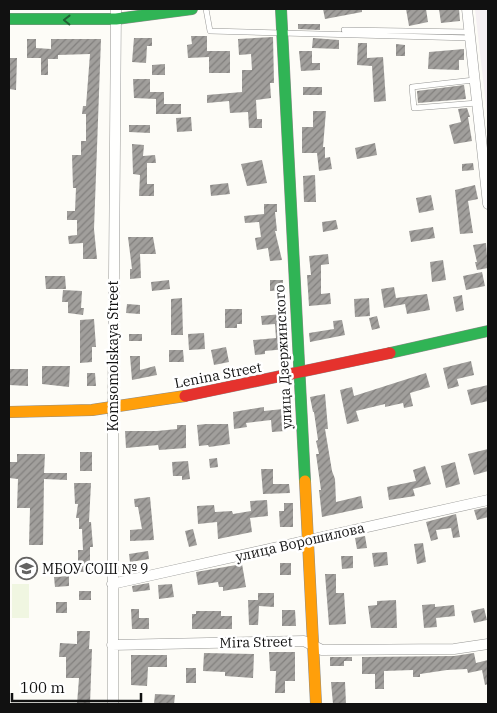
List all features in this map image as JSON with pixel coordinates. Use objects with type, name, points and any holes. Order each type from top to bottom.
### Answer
[{"type":"street","points":[[9,19],[192,9]]},
{"type":"street","name":"улица Дзержинского","points":[[281,9],[306,541],[316,704]]},
{"type":"street","points":[[467,9],[488,204]]},
{"type":"street","name":"Komsomolskaya Street","points":[[113,704],[112,584],[116,14]]},
{"type":"street","name":"Lenina Street","points":[[9,412],[113,408],[299,373],[488,331]]},
{"type":"street","name":"улица Ворошилова","points":[[112,584],[488,500]]},
{"type":"street","name":"Mira Street","points":[[112,645],[304,641],[322,650],[454,649],[488,644]]},
{"type":"lane","points":[[206,9],[210,31],[469,35]]},
{"type":"lane","points":[[344,30],[469,35]]},
{"type":"lane","points":[[474,80],[412,87],[414,108],[416,110],[477,103]]},
{"type":"shaded area","points":[[475,9],[488,9],[488,123]]},
{"type":"green space","points":[[12,584],[29,584],[29,618],[12,618]]},
{"type":"building","points":[[323,9],[362,9],[362,12],[325,19]]},
{"type":"building","points":[[406,9],[426,9],[428,22],[409,26]]},
{"type":"building","points":[[439,9],[459,9],[460,21],[441,23]]},
{"type":"building","points":[[298,24],[320,24],[320,30],[298,29]]},
{"type":"building","points":[[191,36],[207,36],[207,51],[230,51],[230,73],[209,73],[209,57],[188,58],[187,45],[192,44]]},
{"type":"building","points":[[273,37],[274,83],[270,83],[271,98],[256,100],[257,119],[262,119],[262,128],[249,128],[248,112],[230,113],[229,101],[207,103],[207,95],[242,92],[242,70],[252,70],[251,54],[239,55],[238,39]]},
{"type":"building","points":[[134,38],[152,38],[152,46],[147,46],[146,63],[132,62]]},
{"type":"building","points":[[313,38],[339,40],[339,49],[312,48]]},
{"type":"building","points":[[27,39],[36,39],[36,48],[51,49],[51,39],[101,39],[94,229],[97,259],[83,259],[83,243],[69,244],[68,236],[77,235],[77,220],[67,220],[67,211],[75,211],[76,188],[73,188],[72,155],[81,155],[81,141],[86,141],[86,114],[82,114],[83,106],[86,106],[90,54],[58,55],[58,59],[48,59],[48,75],[41,75],[41,58],[27,58]]},
{"type":"building","points":[[358,43],[367,43],[367,58],[383,57],[386,101],[374,102],[372,66],[357,65]]},
{"type":"building","points":[[396,44],[405,45],[405,56],[396,56]]},
{"type":"building","points":[[464,49],[464,60],[459,60],[459,70],[428,69],[429,52]]},
{"type":"building","points":[[299,51],[312,51],[312,63],[320,63],[320,70],[301,71]]},
{"type":"building","points":[[9,58],[17,58],[16,90],[9,89]]},
{"type":"building","points":[[165,64],[165,75],[152,75],[152,65]]},
{"type":"building","points":[[133,79],[150,79],[150,92],[164,92],[164,104],[181,104],[181,114],[156,114],[156,99],[134,98]]},
{"type":"building","points":[[464,85],[466,99],[418,103],[417,91]]},
{"type":"building","points":[[303,87],[322,87],[322,95],[303,95]]},
{"type":"building","points":[[467,108],[470,117],[468,117],[472,141],[454,144],[449,125],[461,122],[458,109]]},
{"type":"building","points":[[313,111],[326,111],[323,147],[325,147],[325,158],[330,157],[332,169],[319,171],[317,153],[302,153],[302,127],[313,127]]},
{"type":"building","points":[[191,117],[192,131],[177,132],[176,118]]},
{"type":"building","points":[[129,125],[150,125],[150,133],[129,132]]},
{"type":"building","points":[[375,143],[377,155],[357,159],[355,148]]},
{"type":"building","points":[[132,144],[144,145],[143,156],[155,155],[156,163],[147,163],[147,184],[154,184],[154,196],[139,196],[140,175],[133,174]]},
{"type":"building","points":[[262,160],[267,183],[247,186],[241,164]]},
{"type":"building","points":[[473,163],[474,170],[462,171],[462,164]]},
{"type":"building","points":[[315,175],[316,202],[304,202],[303,176]]},
{"type":"building","points":[[228,183],[230,194],[211,196],[210,185]]},
{"type":"building","points":[[475,185],[478,199],[468,201],[473,233],[460,234],[455,190]]},
{"type":"building","points":[[431,195],[434,210],[419,213],[416,198]]},
{"type":"building","points":[[264,204],[277,204],[277,212],[275,212],[277,231],[275,231],[282,260],[270,261],[268,248],[257,250],[255,238],[261,237],[259,222],[245,223],[244,216],[264,214]]},
{"type":"building","points":[[336,220],[338,229],[323,232],[322,222]]},
{"type":"building","points":[[433,227],[435,238],[411,242],[409,231]]},
{"type":"building","points":[[128,237],[153,237],[156,254],[140,254],[141,278],[130,279],[130,269],[132,269]]},
{"type":"building","points":[[486,243],[488,268],[477,270],[473,245]]},
{"type":"building","points":[[328,254],[329,264],[321,265],[321,294],[330,293],[331,304],[309,306],[307,275],[311,275],[309,256]]},
{"type":"building","points":[[443,260],[446,280],[432,282],[430,262]]},
{"type":"building","points":[[482,272],[485,286],[466,290],[463,276]]},
{"type":"building","points":[[45,276],[65,276],[66,289],[46,289]]},
{"type":"building","points":[[169,280],[170,289],[152,291],[151,282]]},
{"type":"building","points":[[270,280],[283,280],[283,290],[270,291]]},
{"type":"building","points":[[394,287],[396,298],[427,294],[430,310],[407,314],[405,304],[384,308],[381,289]]},
{"type":"building","points":[[63,290],[82,291],[81,308],[84,308],[83,315],[68,313],[68,302],[62,302]]},
{"type":"building","points":[[462,295],[464,310],[456,312],[453,297]]},
{"type":"building","points":[[182,298],[183,335],[171,335],[171,299]]},
{"type":"building","points":[[369,298],[370,316],[355,317],[354,299]]},
{"type":"building","points":[[127,304],[140,305],[140,314],[126,313]]},
{"type":"building","points":[[225,309],[242,309],[242,324],[237,324],[237,328],[225,328]]},
{"type":"building","points":[[282,314],[286,349],[265,351],[265,354],[255,355],[253,340],[276,338],[275,324],[262,325],[261,316]]},
{"type":"building","points":[[377,316],[380,328],[372,330],[369,318]]},
{"type":"building","points":[[94,319],[96,347],[92,347],[92,362],[80,363],[80,320]]},
{"type":"building","points":[[342,320],[345,335],[310,342],[309,333],[334,329],[333,321]]},
{"type":"building","points":[[204,333],[205,349],[189,350],[188,334]]},
{"type":"building","points":[[129,334],[142,334],[142,341],[129,341]]},
{"type":"building","points":[[226,347],[229,362],[214,365],[211,350]]},
{"type":"building","points":[[169,350],[183,350],[184,362],[169,362]]},
{"type":"building","points":[[130,356],[140,356],[140,370],[155,366],[157,375],[132,380]]},
{"type":"building","points":[[471,361],[474,375],[457,379],[459,386],[448,389],[443,368]]},
{"type":"building","points":[[42,366],[70,366],[69,387],[42,384]]},
{"type":"building","points":[[9,369],[28,369],[28,386],[9,385]]},
{"type":"building","points":[[87,373],[95,373],[96,386],[87,386]]},
{"type":"building","points":[[426,373],[430,387],[410,393],[413,406],[404,408],[403,403],[385,407],[385,404],[356,411],[359,421],[347,424],[340,390],[352,387],[354,396]]},
{"type":"building","points":[[488,385],[488,401],[471,405],[467,390]]},
{"type":"building","points":[[325,394],[328,429],[325,429],[335,479],[336,502],[361,496],[363,508],[322,517],[319,490],[321,490],[316,454],[319,454],[316,441],[318,440],[310,397]]},
{"type":"building","points":[[264,407],[264,411],[283,409],[285,431],[272,432],[271,420],[246,423],[247,427],[234,429],[233,412]]},
{"type":"building","points":[[228,424],[230,444],[209,447],[208,445],[199,446],[197,425]]},
{"type":"building","points":[[177,425],[186,425],[186,448],[159,450],[158,445],[126,448],[125,431],[177,429]]},
{"type":"building","points":[[488,449],[488,471],[474,475],[468,454]]},
{"type":"building","points":[[80,452],[92,452],[92,471],[80,471]]},
{"type":"building","points":[[17,454],[45,454],[44,473],[67,473],[67,480],[44,479],[43,545],[29,545],[30,508],[17,508],[18,479],[9,478],[9,462],[17,462]]},
{"type":"building","points":[[217,458],[218,467],[210,468],[209,459]]},
{"type":"building","points":[[188,461],[190,479],[182,480],[182,476],[173,476],[172,462]]},
{"type":"building","points":[[455,462],[460,484],[446,488],[441,466]]},
{"type":"building","points":[[425,466],[431,484],[413,489],[415,496],[389,500],[387,487],[416,481],[413,470]]},
{"type":"building","points":[[261,469],[273,469],[273,484],[289,484],[290,493],[263,494]]},
{"type":"building","points":[[74,483],[91,483],[89,522],[91,522],[93,547],[90,547],[90,572],[78,572],[78,550],[83,550],[82,529],[79,529],[79,518],[76,518],[78,504],[75,504]]},
{"type":"building","points":[[150,497],[154,540],[130,541],[130,530],[142,529],[138,507],[135,507],[134,499]]},
{"type":"building","points":[[267,500],[268,516],[250,518],[252,532],[218,539],[217,522],[198,524],[197,506],[214,505],[215,512],[232,511],[233,514],[251,511],[250,501]]},
{"type":"building","points":[[284,503],[293,503],[293,527],[280,527],[279,511],[284,511]]},
{"type":"building","points":[[488,507],[488,517],[477,520],[474,510]]},
{"type":"building","points":[[456,514],[460,537],[453,538],[451,528],[436,530],[438,539],[431,541],[426,522]]},
{"type":"building","points":[[193,529],[197,545],[189,547],[185,531]]},
{"type":"building","points":[[365,536],[367,548],[357,549],[355,538]]},
{"type":"building","points":[[423,543],[426,562],[417,564],[414,544]]},
{"type":"building","points":[[148,551],[149,559],[130,562],[129,554]]},
{"type":"building","points":[[387,552],[388,565],[374,567],[372,553]]},
{"type":"building","points":[[341,556],[353,556],[353,568],[342,569]]},
{"type":"building","points":[[280,563],[291,563],[291,575],[280,575]]},
{"type":"building","points":[[242,564],[246,587],[223,591],[223,587],[219,587],[218,582],[198,585],[196,572]]},
{"type":"building","points":[[325,574],[336,574],[336,593],[344,593],[346,624],[329,625]]},
{"type":"building","points":[[69,576],[69,586],[55,587],[54,577]]},
{"type":"building","points":[[149,583],[150,590],[133,592],[132,586]]},
{"type":"building","points":[[172,584],[174,597],[159,599],[158,585]]},
{"type":"building","points":[[79,591],[91,591],[91,600],[79,600]]},
{"type":"building","points":[[258,593],[274,593],[274,607],[259,606],[258,625],[249,625],[248,600],[258,600]]},
{"type":"building","points":[[396,600],[397,628],[371,628],[368,606],[377,605],[377,601]]},
{"type":"building","points":[[56,602],[67,602],[67,613],[56,613]]},
{"type":"building","points":[[435,604],[435,607],[454,605],[455,616],[436,618],[437,627],[424,628],[422,605]]},
{"type":"building","points":[[484,608],[487,620],[474,623],[471,611]]},
{"type":"building","points":[[131,609],[139,609],[139,618],[149,618],[149,629],[132,629]]},
{"type":"building","points":[[282,610],[295,610],[296,626],[282,626]]},
{"type":"building","points":[[196,611],[221,611],[221,616],[232,616],[232,629],[192,629],[192,614],[196,614]]},
{"type":"building","points":[[77,631],[90,631],[89,649],[92,649],[90,704],[77,704],[79,678],[66,678],[66,657],[59,657],[60,643],[77,644]]},
{"type":"building","points":[[269,652],[295,652],[295,681],[285,681],[285,693],[275,693],[276,671],[270,671]]},
{"type":"building","points":[[204,653],[254,654],[253,678],[225,676],[225,672],[203,671]]},
{"type":"building","points":[[474,653],[476,663],[488,660],[488,684],[485,685],[482,670],[468,673],[467,669],[447,670],[420,674],[420,677],[413,677],[413,670],[384,671],[384,689],[375,689],[375,674],[362,674],[362,657],[454,656]]},
{"type":"building","points":[[131,655],[167,655],[167,667],[148,667],[147,686],[131,685]]},
{"type":"building","points":[[330,657],[352,657],[352,661],[344,661],[344,666],[330,666]]},
{"type":"building","points":[[186,668],[196,668],[196,683],[186,683]]},
{"type":"building","points":[[331,682],[345,682],[346,704],[333,704]]},
{"type":"building","points":[[155,694],[175,695],[174,704],[154,704]]},
{"type":"traffic: fast","points":[[9,19],[116,19],[192,9]]},
{"type":"traffic: fast","points":[[281,9],[305,481]]},
{"type":"traffic: fast","points":[[390,353],[488,331]]},
{"type":"traffic: slow","points":[[9,412],[92,410],[185,396]]},
{"type":"traffic: slow","points":[[305,481],[316,704]]},
{"type":"traffic: jam","points":[[185,396],[390,353]]},
{"type":"place","name":"МБОУ СОШ № 9","points":[[26,569]]}]
